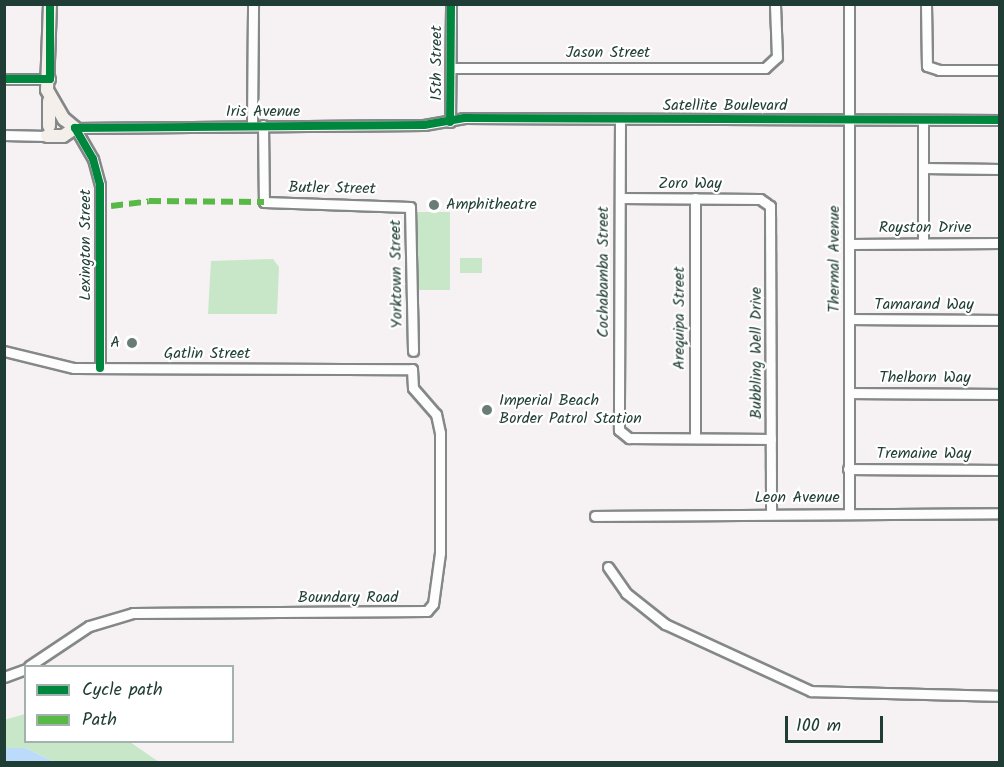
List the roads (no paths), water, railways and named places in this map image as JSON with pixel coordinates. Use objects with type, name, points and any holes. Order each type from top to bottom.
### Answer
[{"type":"main road","points":[[44,131],[52,116],[49,84],[50,4]]},
{"type":"main road","points":[[44,131],[75,128],[49,84]]},
{"type":"street","points":[[252,125],[253,4]]},
{"type":"street","name":"15th Street","points":[[450,122],[451,4]]},
{"type":"street","name":"Jason Street","points":[[451,68],[765,69],[777,57],[776,4]]},
{"type":"street","name":"Thermal Avenue","points":[[849,4],[851,244],[849,513]]},
{"type":"street","points":[[926,4],[927,66],[939,70],[999,70]]},
{"type":"street","points":[[4,79],[49,84]]},
{"type":"street","name":"Satellite Boulevard","points":[[450,122],[464,118],[999,120]]},
{"type":"street","name":"Cochabamba Street","points":[[620,119],[619,425],[624,437],[629,438],[695,438]]},
{"type":"street","points":[[923,120],[923,243]]},
{"type":"street","name":"Iris Avenue","points":[[75,128],[424,125],[450,122]]},
{"type":"street","name":"Butler Street","points":[[263,125],[264,202],[400,204]]},
{"type":"street","name":"Lexington Street","points":[[75,128],[93,159],[100,185],[100,368]]},
{"type":"street","points":[[4,135],[44,131]]},
{"type":"street","points":[[923,168],[999,169]]},
{"type":"street","name":"Zoro Way","points":[[620,198],[760,199]]},
{"type":"street","name":"Arequipa Street","points":[[695,198],[695,438]]},
{"type":"street","name":"Bubbling Well Drive","points":[[760,199],[770,206],[773,214],[771,513]]},
{"type":"street","name":"Yorktown Street","points":[[400,204],[410,207],[412,215],[413,351]]},
{"type":"street","name":"Royston Drive","points":[[851,244],[999,243]]},
{"type":"street","name":"Tamarand Way","points":[[849,320],[999,320]]},
{"type":"street","name":"Gatlin Street","points":[[4,351],[60,366],[100,368],[412,369]]},
{"type":"street","name":"Boundary Road","points":[[31,665],[89,626],[133,613],[427,612],[433,604],[440,553],[443,477],[438,419],[413,388],[412,369]]},
{"type":"street","name":"Thelborn Way","points":[[849,393],[999,394]]},
{"type":"street","points":[[695,438],[771,439]]},
{"type":"street","name":"Tremaine Way","points":[[848,469],[999,470]]},
{"type":"street","name":"Leon Avenue","points":[[595,516],[999,513]]},
{"type":"street","points":[[609,567],[621,587],[653,616],[811,691],[999,696]]},
{"type":"street","name":"Boundary Road","points":[[4,677],[24,669]]},
{"type":"water","points":[[5,748],[25,748],[55,762],[5,762]]},
{"type":"place","name":"Amphitheatre","points":[[434,205]]},
{"type":"place","name":"A","points":[[132,343]]},
{"type":"place","name":"Imperial Beach Border Patrol Station","points":[[487,410]]}]
